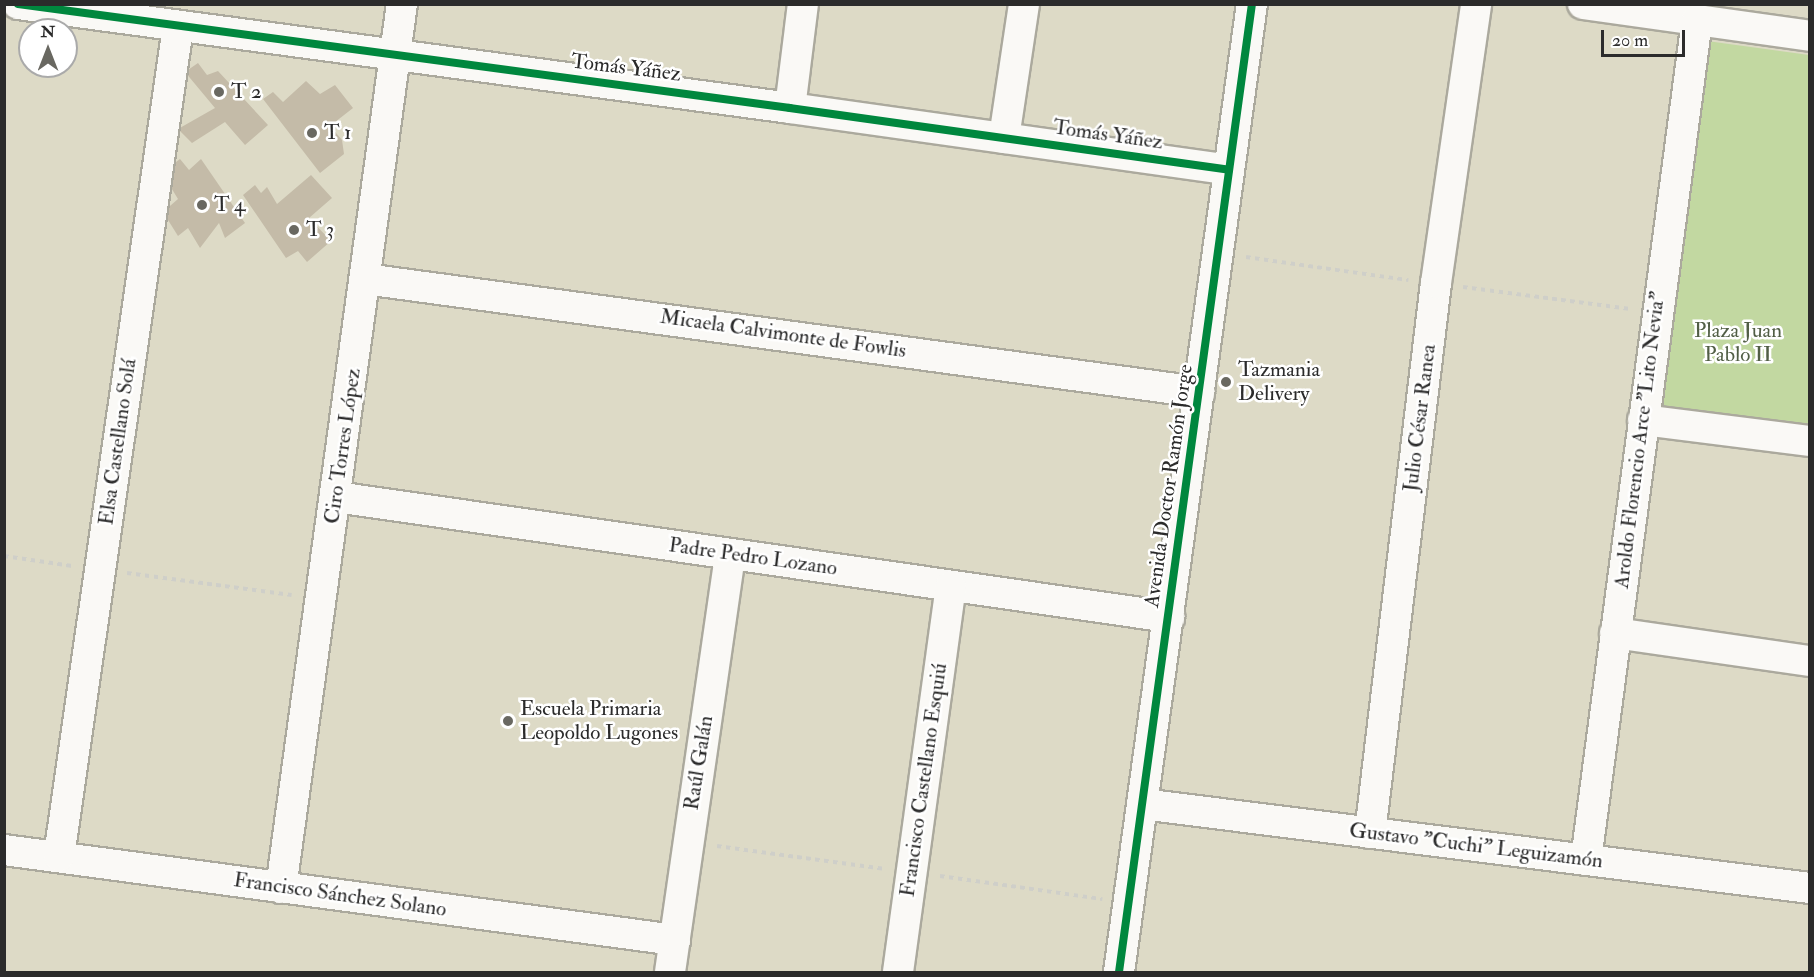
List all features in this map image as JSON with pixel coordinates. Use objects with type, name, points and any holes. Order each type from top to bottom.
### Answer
[{"type":"street","name":"Tomás Yáñez","points":[[18,4],[395,57],[790,108],[1229,170]]},
{"type":"street","name":"Ciro Torres López","points":[[281,888],[402,4]]},
{"type":"street","points":[[790,108],[803,4]]},
{"type":"street","points":[[1004,138],[1024,4]]},
{"type":"street","name":"Avenida Doctor Ramón Jorge","points":[[1119,972],[1170,617],[1252,4]]},
{"type":"street","name":"Julio César Ranea","points":[[1370,832],[1436,283],[1476,4]]},
{"type":"street","points":[[1583,4],[1809,36]]},
{"type":"street","name":"Aroldo Florencio Arce \"Lito Nevia\"","points":[[1586,860],[1642,420],[1697,20]]},
{"type":"street","name":"Elsa Castellano Solá","points":[[59,856],[178,27]]},
{"type":"street","name":"Micaela Calvimonte de Fowlis","points":[[365,279],[1199,392]]},
{"type":"street","points":[[1642,420],[1809,441]]},
{"type":"street","name":"Padre Pedro Lozano","points":[[336,497],[1170,617]]},
{"type":"street","name":"Raúl Galán","points":[[670,972],[730,555]]},
{"type":"street","name":"Francisco Castellano Esquiú","points":[[898,972],[951,587]]},
{"type":"street","points":[[1615,633],[1809,662]]},
{"type":"street","name":"Gustavo \"Cuchi\" Leguizamón","points":[[1142,804],[1809,888]]},
{"type":"street","name":"Francisco Sánchez Solano","points":[[4,850],[675,940]]},
{"type":"path","points":[[4,556],[321,599]]},
{"type":"green space","name":"Plaza Juan Pablo II","points":[[1707,41],[1809,55],[1809,425],[1658,405]]},
{"type":"building","name":"T 2","points":[[198,63],[207,75],[218,71],[268,125],[245,145],[225,122],[192,143],[178,129],[215,108],[185,72]]},
{"type":"building","name":"T 1","points":[[306,81],[320,94],[335,85],[353,108],[330,126],[342,140],[344,154],[320,173],[263,99],[273,92],[283,102]]},
{"type":"building","name":"T 4","points":[[180,159],[189,170],[201,159],[245,223],[225,238],[219,223],[200,248],[188,228],[178,236],[163,212],[178,199],[167,181],[173,179],[168,168]]},
{"type":"building","name":"T 3","points":[[311,175],[332,198],[309,218],[331,241],[307,262],[298,251],[286,258],[243,195],[255,185],[261,193],[267,187],[277,204]]},
{"type":"cycle path","points":[[18,4],[790,108],[1229,170]]},
{"type":"cycle path","points":[[1119,972],[1252,4]]},
{"type":"place","name":"T 2","points":[[219,92]]},
{"type":"place","name":"T 1","points":[[312,133]]},
{"type":"place","name":"T 4","points":[[202,205]]},
{"type":"place","name":"T 3","points":[[294,230]]},
{"type":"place","name":"Tazmania Delivery","points":[[1226,382]]},
{"type":"place","name":"Escuela Primaria Leopoldo Lugones","points":[[508,721]]}]
